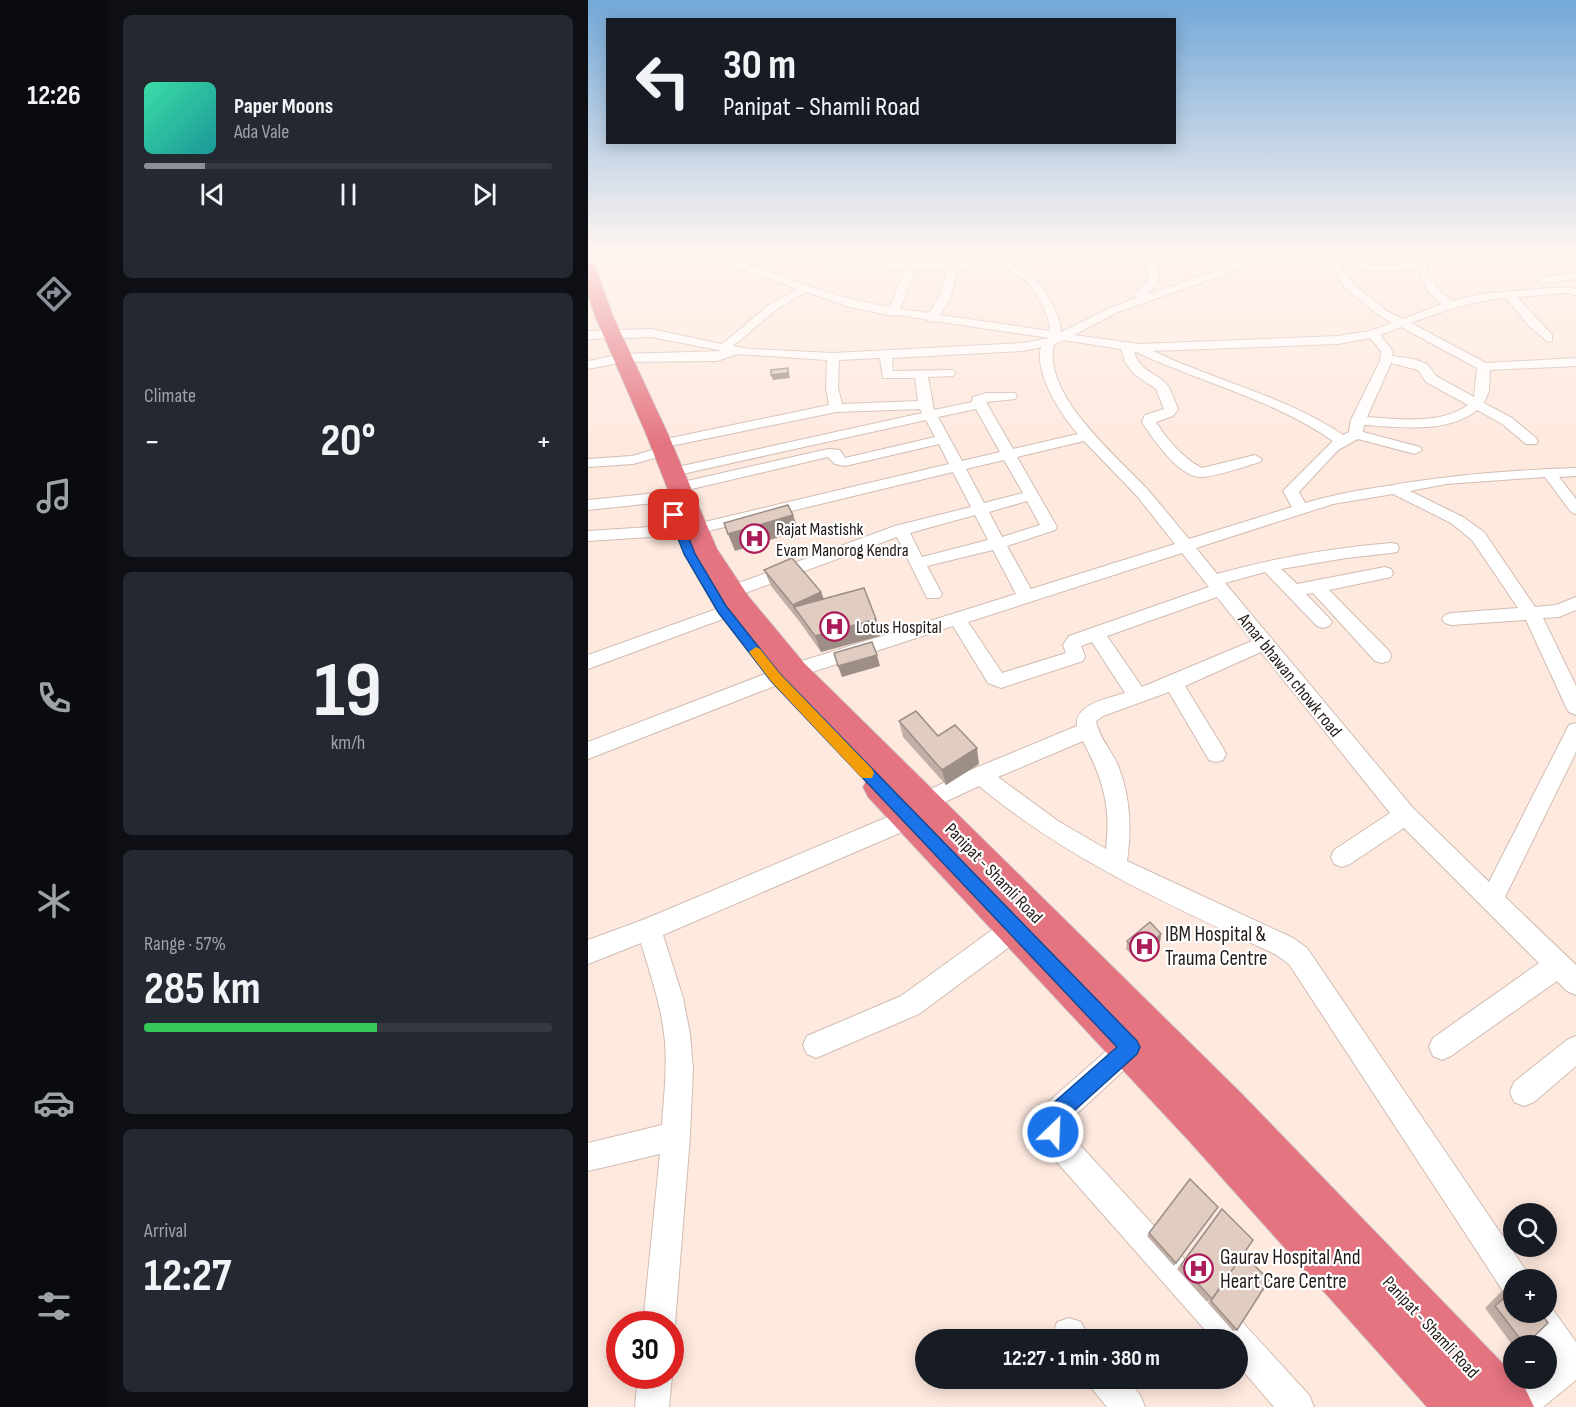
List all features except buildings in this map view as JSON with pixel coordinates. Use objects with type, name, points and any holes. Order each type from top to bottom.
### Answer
[{"type":"highway","name":"Panipat - Shamli Road","points":[[604,315],[601,343],[668,472],[689,530],[690,554],[784,674],[917,810],[1224,1108],[1506,1407]]},
{"type":"highway","name":"Panipat - Shamli Road","points":[[917,810],[1016,928],[1205,1125],[1464,1407]]},
{"type":"street","points":[[725,347],[763,315]]},
{"type":"street","points":[[907,315],[1133,348],[1319,342],[1373,334],[1423,315]]},
{"type":"street","points":[[931,319],[934,315]]},
{"type":"street","name":"Amar bhawan chowk road","points":[[1051,315],[1056,325],[1054,338],[1045,355],[1046,364],[1059,396],[1086,436],[1130,479],[1405,815],[1567,973]]},
{"type":"street","points":[[601,343],[661,334],[740,351],[833,357],[1003,349],[1054,338],[1107,315]]},
{"type":"street","points":[[1389,315],[1484,367],[1504,364],[1576,362]]},
{"type":"street","points":[[1525,315],[1548,338]]},
{"type":"street","points":[[1301,510],[1291,491],[1333,447],[1357,427],[1387,359],[1387,351],[1373,334]]},
{"type":"street","points":[[601,343],[717,357],[740,351]]},
{"type":"street","points":[[1133,348],[1303,417],[1342,441]]},
{"type":"street","points":[[1133,348],[1131,362],[1138,371],[1162,387],[1171,409],[1168,413],[1150,418],[1149,422],[1159,437],[1193,471],[1201,473],[1255,459]]},
{"type":"street","points":[[886,355],[886,375],[950,373]]},
{"type":"street","points":[[833,357],[832,388],[836,408]]},
{"type":"street","points":[[1387,359],[1419,365],[1426,369],[1431,379],[1507,421],[1531,441]]},
{"type":"street","points":[[1357,427],[1450,419],[1477,404],[1482,396],[1484,367]]},
{"type":"street","points":[[921,374],[928,409],[1026,597]]},
{"type":"street","points":[[918,563],[999,543],[1049,527],[1049,523],[1030,496],[978,400],[1010,396]]},
{"type":"street","points":[[588,506],[668,472],[836,408],[928,409],[979,404]]},
{"type":"street","points":[[668,472],[928,409]]},
{"type":"street","points":[[1357,427],[1415,450]]},
{"type":"street","points":[[588,536],[689,530],[1086,436]]},
{"type":"street","points":[[588,463],[633,460],[668,472],[828,453],[835,453],[843,462],[943,439]]},
{"type":"street","points":[[1548,472],[1576,509]]},
{"type":"street","points":[[588,751],[784,674],[1330,500],[1446,480],[1576,472]]},
{"type":"street","points":[[1395,489],[1457,520],[1478,536],[1540,627],[1576,707]]},
{"type":"street","points":[[588,662],[901,530],[1030,496]]},
{"type":"street","points":[[901,530],[933,594]]},
{"type":"street","points":[[957,618],[996,678],[1001,681],[1075,657],[1077,655],[1072,645],[1073,642],[1268,565],[1362,550],[1391,548]]},
{"type":"street","points":[[1268,565],[1323,622]]},
{"type":"street","points":[[1293,591],[1385,573]]},
{"type":"street","points":[[1316,585],[1382,656]]},
{"type":"street","points":[[1451,619],[1558,611],[1576,603]]},
{"type":"street","points":[[1096,634],[1138,696]]},
{"type":"street","points":[[1115,866],[1120,833],[1115,789],[1107,763],[1088,730],[1085,721],[1089,715],[1173,683],[1264,643]]},
{"type":"street","points":[[1173,683],[1215,754]]},
{"type":"street","points":[[588,952],[649,929],[917,810],[980,775],[1088,730]]},
{"type":"street","points":[[1492,900],[1576,731]]},
{"type":"street","points":[[980,775],[1010,801],[1115,866],[1284,946],[1298,956],[1507,1269]]},
{"type":"street","points":[[1342,857],[1405,815]]},
{"type":"street","points":[[816,1045],[910,1005],[1016,928]]},
{"type":"street","points":[[649,929],[670,998],[677,1034],[679,1069],[676,1136],[660,1311]]},
{"type":"street","points":[[1442,1047],[1567,973]]},
{"type":"street","points":[[1130,1047],[1057,1113],[1053,1123],[1053,1132],[1058,1142],[1227,1329]]},
{"type":"street","points":[[1524,1092],[1576,1049]]},
{"type":"street","points":[[588,1157],[676,1136]]},
{"type":"street","points":[[1516,1407],[1573,1362],[1544,1323]]},
{"type":"street","points":[[1248,1352],[1298,1407]]},
{"type":"street","points":[[652,1407],[654,1389]]},
{"type":"street","points":[[1114,1389],[1128,1407]]},
{"type":"slow traffic","points":[[756,652],[776,677],[867,773]]},
{"type":"place","name":"Rajat Mastishk Evam Manorog Kendra","points":[[755,539]]},
{"type":"place","name":"Lotus Hospital","points":[[835,627]]},
{"type":"place","name":"IBM Hospital & Trauma Centre","points":[[1144,946]]},
{"type":"place","name":"Gaurav Hospital And Heart Care Centre","points":[[1199,1269]]},
{"type":"route","points":[[674,515],[690,554],[722,609],[776,677],[1130,1047],[1057,1113],[1053,1123],[1053,1132]]}]
